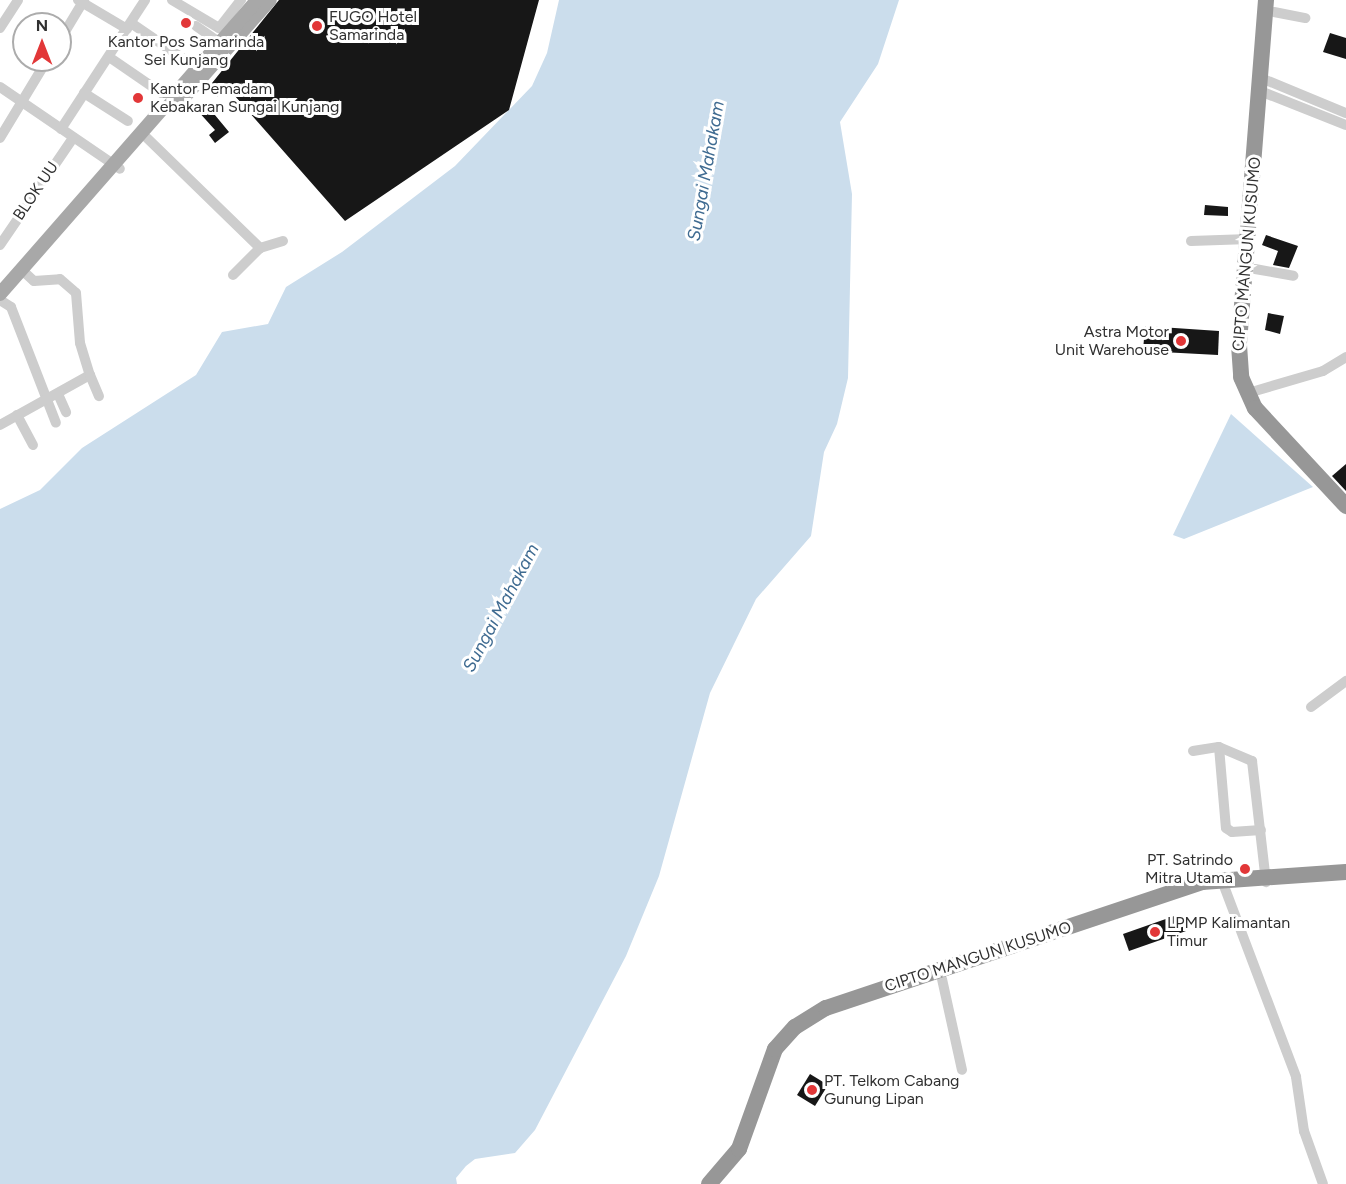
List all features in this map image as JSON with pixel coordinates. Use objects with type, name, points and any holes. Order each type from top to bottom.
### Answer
[{"type":"highway","name":"CIPTO MANGUN KUSUMO","points":[[1255,391],[1247,349],[1255,269],[1271,4]]},
{"type":"highway","name":"CIPTO MANGUN KUSUMO","points":[[1265,86],[1239,345],[1244,388],[1264,418],[1346,506]]},
{"type":"highway","points":[[1255,391],[1346,496]]},
{"type":"highway","name":"CIPTO MANGUN KUSUMO","points":[[709,1184],[739,1149],[766,1065],[795,1027],[848,999],[1224,886],[1346,872]]},
{"type":"highway","name":"CIPTO MANGUN KUSUMO","points":[[721,1184],[746,1152],[775,1068],[799,1035],[854,1007],[942,979],[1202,882],[1266,880],[1346,882]]},
{"type":"main road","points":[[117,166],[170,99],[257,0]]},
{"type":"main road","points":[[0,294],[105,178],[147,138],[270,0]]},
{"type":"street","points":[[0,28],[18,0]]},
{"type":"street","points":[[61,129],[145,0]]},
{"type":"street","points":[[172,0],[219,28],[241,0]]},
{"type":"street","points":[[72,19],[82,1],[129,26],[197,68]]},
{"type":"street","points":[[1271,4],[1305,18]]},
{"type":"street","points":[[196,26],[219,42]]},
{"type":"street","points":[[109,57],[170,99]]},
{"type":"street","points":[[0,138],[40,72]]},
{"type":"street","points":[[1265,86],[1346,113]]},
{"type":"street","points":[[1265,86],[1346,125]]},
{"type":"street","points":[[0,87],[117,166]]},
{"type":"street","points":[[84,93],[128,121]]},
{"type":"street","name":"BLOK UU","points":[[1,239],[73,138]]},
{"type":"street","points":[[147,138],[260,248]]},
{"type":"street","points":[[1191,241],[1249,239]]},
{"type":"street","points":[[233,275],[260,248],[283,241]]},
{"type":"street","points":[[1255,269],[1293,276]]},
{"type":"street","points":[[22,270],[34,282],[60,279],[76,293],[80,343],[99,396]]},
{"type":"street","points":[[0,300],[11,307],[45,401],[56,423]]},
{"type":"street","points":[[1255,391],[1323,371],[1346,357]]},
{"type":"street","points":[[0,425],[90,375]]},
{"type":"street","points":[[58,394],[66,412]]},
{"type":"street","points":[[17,415],[33,446]]},
{"type":"street","points":[[1311,706],[1346,681]]},
{"type":"street","points":[[1219,747],[1226,828],[1232,832],[1261,830]]},
{"type":"street","points":[[1193,751],[1219,747],[1254,764],[1266,880]]},
{"type":"street","points":[[1224,886],[1296,1077],[1304,1131],[1323,1184]]},
{"type":"street","points":[[942,979],[962,1070]]},
{"type":"water","name":"Sungai Mahakam","points":[[559,0],[899,0],[878,64],[840,122],[852,194],[848,378],[837,424],[824,452],[811,536],[756,599],[710,693],[659,876],[626,956],[535,1130],[515,1153],[475,1159],[456,1178],[457,1184],[0,1184],[0,509],[40,490],[82,448],[196,375],[222,332],[268,324],[286,287],[342,252],[455,166],[532,86],[547,53]]},
{"type":"water","points":[[1231,414],[1313,487],[1184,539],[1173,535]]},
{"type":"building","points":[[279,0],[539,0],[509,110],[345,221],[227,87],[218,97],[208,88]]},
{"type":"building","points":[[1330,33],[1346,38],[1346,59],[1323,52]]},
{"type":"building","points":[[205,103],[229,132],[215,143],[209,135],[215,130],[197,110]]},
{"type":"building","points":[[1205,205],[1228,207],[1228,216],[1204,215]]},
{"type":"building","points":[[1266,235],[1298,246],[1289,268],[1273,265],[1278,251],[1262,245]]},
{"type":"building","points":[[1268,313],[1284,316],[1280,334],[1265,330]]},
{"type":"building","name":"Astra Motor Unit Warehouse","points":[[1145,326],[1219,331],[1218,355],[1143,351]]},
{"type":"building","points":[[1346,464],[1346,491],[1332,476]]},
{"type":"building","name":"LPMP Kalimantan Timur","points":[[1180,914],[1186,931],[1129,951],[1123,934]]},
{"type":"building","name":"PT. Telkom Cabang Gunung Lipan","points":[[810,1074],[828,1085],[815,1106],[797,1095]]},
{"type":"place","name":"Kantor Pos Samarinda Sei Kunjang","points":[[186,23]]},
{"type":"place","name":"FUGO Hotel Samarinda","points":[[317,26]]},
{"type":"place","name":"Kantor Pemadam Kebakaran Sungai Kunjang","points":[[138,98]]},
{"type":"place","name":"Astra Motor Unit Warehouse","points":[[1181,341]]},
{"type":"place","name":"PT. Satrindo Mitra Utama","points":[[1245,869]]},
{"type":"place","name":"LPMP Kalimantan Timur","points":[[1155,932]]},
{"type":"place","name":"PT. Telkom Cabang Gunung Lipan","points":[[812,1090]]}]
